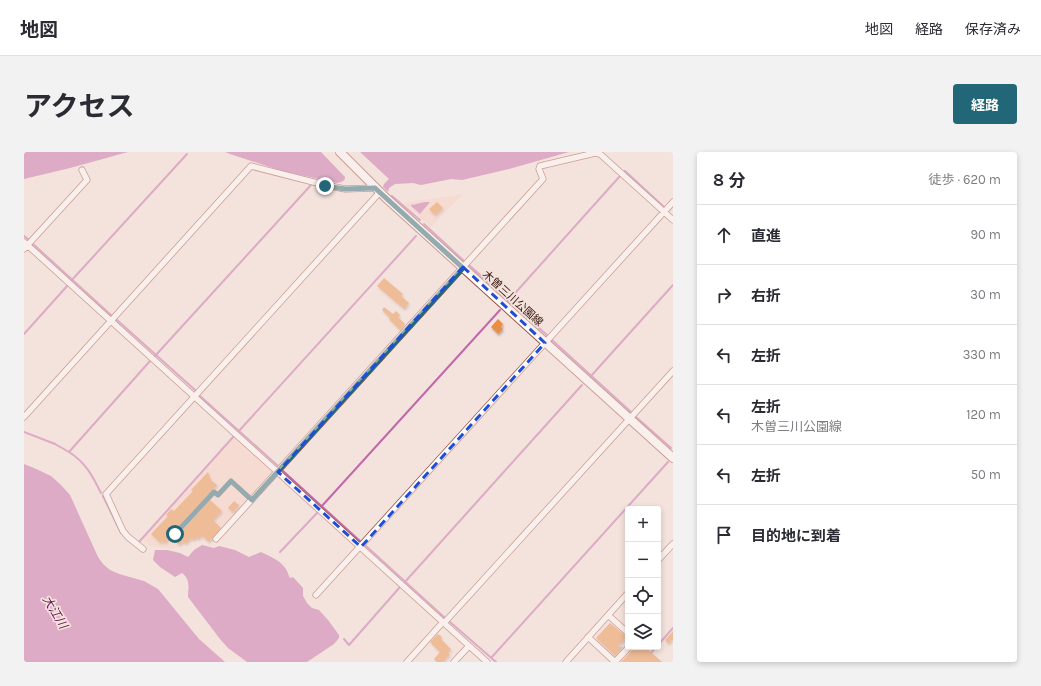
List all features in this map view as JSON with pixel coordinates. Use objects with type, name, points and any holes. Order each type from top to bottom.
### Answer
[{"type":"main road","name":"木曽三川公園線","points":[[340,152],[377,190],[545,343],[672,455]]},
{"type":"street","points":[[216,538],[278,472],[543,179],[539,169],[540,166],[596,153],[600,154],[673,220]]},
{"type":"street","points":[[24,417],[251,166],[325,186],[345,189],[377,190]]},
{"type":"street","points":[[82,170],[86,180],[25,246],[111,320],[487,662]]},
{"type":"street","points":[[143,550],[123,531],[106,494],[377,190]]},
{"type":"street","points":[[316,595],[673,202]]},
{"type":"street","points":[[408,662],[673,371]]},
{"type":"street","points":[[661,557],[673,544]]},
{"type":"street","points":[[566,662],[625,596]]},
{"type":"street","points":[[608,615],[625,630]]},
{"type":"street","points":[[588,637],[615,662],[626,650]]},
{"type":"street","points":[[454,662],[469,646]]},
{"type":"lane","points":[[175,534],[214,492],[218,495],[231,481],[252,500]]},
{"type":"highlighted area","points":[[463,267],[545,343],[361,547],[278,472]]},
{"type":"shaded area","points":[[463,194],[431,227],[404,203]]},
{"type":"shaded area","points":[[235,436],[273,472],[273,474],[210,542],[198,540],[172,549],[150,546],[142,539]]},
{"type":"water","points":[[24,152],[128,152],[24,179]]},
{"type":"water","points":[[225,152],[321,152],[345,178],[343,181],[337,183],[282,171]]},
{"type":"water","points":[[360,152],[569,152],[509,169],[462,180],[451,179],[421,185],[413,183],[395,184],[389,188],[388,192],[383,187],[389,179]]},
{"type":"water","points":[[430,202],[420,214],[411,206],[412,204],[414,205]]},
{"type":"water","name":"大江川","points":[[24,464],[51,476],[70,495],[98,557],[103,564],[110,570],[144,581],[158,589],[199,639],[225,662],[24,662]]},
{"type":"water","points":[[202,545],[214,548],[219,546],[235,550],[249,557],[261,552],[278,561],[284,566],[290,578],[293,577],[303,588],[303,596],[307,603],[312,608],[319,610],[339,635],[339,638],[334,644],[307,662],[247,662],[228,648],[188,597],[187,578],[182,573],[175,577],[160,567],[153,560],[155,550],[167,550],[180,553],[188,557],[194,550]]},
{"type":"building","points":[[437,202],[443,208],[435,215],[429,209]]},
{"type":"building","points":[[384,278],[403,294],[401,296],[409,303],[404,309],[377,286]]},
{"type":"building","points":[[384,307],[393,314],[396,311],[400,315],[398,317],[405,324],[400,330],[382,310]]},
{"type":"building","points":[[498,319],[503,324],[501,327],[503,329],[498,334],[491,327]]},
{"type":"building","points":[[208,472],[211,480],[217,485],[172,534],[174,537],[177,536],[210,500],[222,511],[213,520],[221,528],[209,542],[202,535],[198,539],[196,537],[194,540],[191,538],[186,544],[183,541],[180,545],[171,536],[165,543],[162,541],[161,543],[151,534],[168,516],[166,515],[171,509],[174,511]]},
{"type":"building","points":[[234,501],[239,505],[233,512],[228,508]]},
{"type":"building","points":[[610,623],[625,635],[625,639],[617,647],[623,647],[615,656],[596,638]]},
{"type":"building","points":[[673,631],[673,639],[668,644],[665,640]]},
{"type":"building","points":[[438,634],[451,649],[448,653],[450,654],[443,662],[437,662],[434,659],[440,652],[430,642]]},
{"type":"building","points":[[632,650],[648,650],[662,662],[621,662]]},
{"type":"waterway","points":[[71,281],[187,154]]},
{"type":"waterway","points":[[624,173],[625,171],[664,207]]},
{"type":"waterway","points":[[508,301],[620,176]]},
{"type":"waterway","points":[[155,356],[311,185]]},
{"type":"waterway","points":[[392,196],[420,220]]},
{"type":"waterway","points":[[424,224],[464,261]]},
{"type":"waterway","points":[[24,236],[29,240]]},
{"type":"waterway","points":[[238,432],[416,236]]},
{"type":"waterway","points":[[33,244],[112,316]]},
{"type":"waterway","points":[[469,265],[548,336]]},
{"type":"waterway","points":[[24,334],[68,285]]},
{"type":"waterway","points":[[591,376],[673,285]]},
{"type":"waterway","points":[[321,507],[500,310]]},
{"type":"waterway","points":[[117,320],[195,390]]},
{"type":"waterway","points":[[552,340],[631,412]]},
{"type":"waterway","points":[[24,432],[55,444],[69,452],[150,361]]},
{"type":"waterway","points":[[404,583],[582,385]]},
{"type":"waterway","points":[[200,396],[278,466]]},
{"type":"waterway","points":[[636,417],[671,448]]},
{"type":"waterway","points":[[139,542],[234,436]]},
{"type":"waterway","points":[[69,452],[75,456],[88,470],[101,493]]},
{"type":"waterway","points":[[491,658],[668,462]]},
{"type":"waterway","points":[[283,471],[361,542]]},
{"type":"waterway","points":[[103,496],[121,533]]},
{"type":"waterway","points":[[280,552],[318,512]]},
{"type":"waterway","points":[[366,546],[445,618]]},
{"type":"waterway","points":[[344,639],[349,645],[400,587]]},
{"type":"waterway","points":[[450,622],[496,662]]},
{"type":"waterway","points":[[661,642],[673,628]]},
{"type":"waterway","points":[[650,654],[653,650]]},
{"type":"route","points":[[175,534],[214,492],[218,495],[231,481],[252,500],[463,268],[375,188],[345,189],[325,186]]}]
